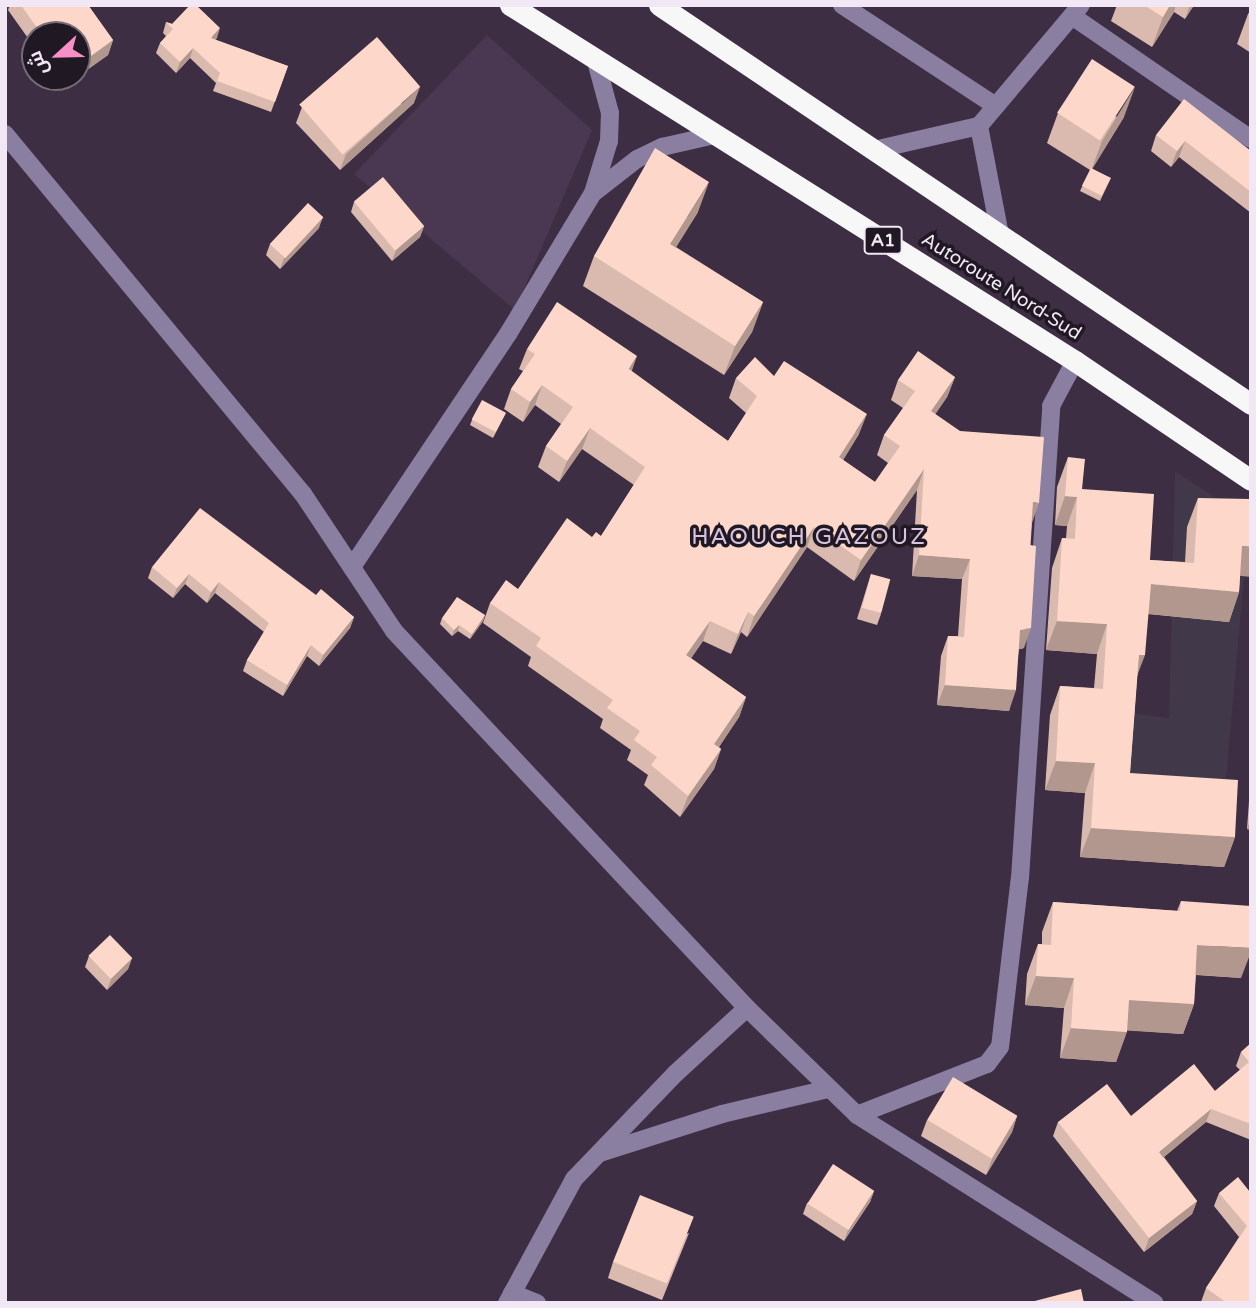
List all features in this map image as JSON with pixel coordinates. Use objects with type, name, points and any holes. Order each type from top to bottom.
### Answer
[{"type":"highway","name":"Autoroute Nord-Sud","points":[[510,5],[1075,360],[1251,480]]},
{"type":"highway","name":"Autoroute Nord-Sud","points":[[659,5],[1251,404]]},
{"type":"street","points":[[842,5],[996,106]]},
{"type":"street","points":[[874,150],[979,126],[1077,11],[1251,139]]},
{"type":"street","points":[[352,567],[508,334],[593,193],[609,141],[610,113],[596,61]]},
{"type":"street","points":[[979,126],[1000,235]]},
{"type":"street","points":[[5,134],[303,494],[403,641],[747,1008],[828,1090],[857,1115],[1154,1303]]},
{"type":"street","points":[[593,193],[625,167],[662,147],[715,135]]},
{"type":"street","points":[[857,1115],[986,1064],[1000,1047],[1006,1023],[1020,878],[1051,406],[1075,360]]},
{"type":"street","points":[[537,1303],[510,1298],[565,1192],[597,1154],[747,1008]]},
{"type":"street","points":[[597,1154],[722,1114],[828,1090]]},
{"type":"shaded area","points":[[487,35],[592,130],[515,310],[354,174]]},
{"type":"shaded area","points":[[1175,471],[1249,520],[1223,814],[1095,802],[1104,710],[1169,718]]},
{"type":"building","points":[[21,5],[88,5],[113,40],[91,56],[91,21],[32,21]]},
{"type":"building","points":[[190,5],[196,5],[220,28],[211,38],[288,66],[275,102],[217,81],[220,73],[193,48],[180,62],[160,43],[173,29],[166,22],[172,24]]},
{"type":"building","points":[[1144,5],[1170,5],[1163,17]]},
{"type":"building","points":[[377,37],[420,87],[343,154],[299,105]]},
{"type":"building","points":[[1092,59],[1135,87],[1100,140],[1057,113]]},
{"type":"building","points":[[1184,99],[1251,151],[1251,192],[1185,141],[1177,151],[1156,135]]},
{"type":"building","points":[[655,148],[709,182],[670,244],[763,302],[735,346],[594,256]]},
{"type":"building","points":[[1091,168],[1111,178],[1102,196],[1082,186]]},
{"type":"building","points":[[383,177],[424,226],[395,250],[354,201]]},
{"type":"building","points":[[308,203],[323,217],[285,258],[270,244]]},
{"type":"building","points":[[557,302],[637,356],[629,369],[728,441],[757,396],[736,378],[755,357],[774,376],[784,361],[867,414],[839,457],[875,482],[900,446],[884,435],[915,391],[898,380],[918,351],[955,377],[931,411],[960,431],[1044,437],[1039,503],[1033,502],[1030,545],[1036,546],[1031,628],[1020,630],[1016,690],[945,685],[948,636],[964,637],[970,559],[919,555],[924,469],[861,560],[814,527],[754,616],[748,612],[738,634],[710,621],[686,655],[746,697],[714,744],[721,749],[688,796],[651,765],[657,757],[634,740],[640,731],[607,708],[613,700],[536,646],[541,638],[490,603],[506,580],[518,589],[567,518],[592,537],[596,532],[601,536],[645,467],[590,428],[567,461],[546,446],[573,407],[542,385],[530,402],[511,389],[535,354],[527,349]]},
{"type":"building","points":[[482,400],[506,413],[496,432],[472,419]]},
{"type":"building","points":[[1068,457],[1085,459],[1082,489],[1154,494],[1150,560],[1194,563],[1198,498],[1251,499],[1251,547],[1242,546],[1239,592],[1151,584],[1145,655],[1139,655],[1130,773],[1238,780],[1235,837],[1091,828],[1095,763],[1056,761],[1060,686],[1103,689],[1107,624],[1057,621],[1062,538],[1075,539],[1077,497],[1065,496]]},
{"type":"building","points":[[200,508],[316,595],[321,589],[354,617],[323,655],[311,645],[287,685],[247,660],[269,623],[219,582],[211,592],[189,574],[177,588],[152,567]]},
{"type":"building","points":[[871,574],[890,579],[881,613],[862,608]]},
{"type":"building","points":[[457,597],[485,615],[472,634],[459,625],[454,630],[442,618]]},
{"type":"building","points":[[1181,901],[1251,906],[1251,948],[1197,945],[1194,1004],[1129,1000],[1127,1032],[1071,1028],[1074,978],[1036,976],[1038,944],[1051,945],[1053,902],[1180,911]]},
{"type":"building","points":[[110,935],[132,958],[111,979],[88,956]]},
{"type":"building","points":[[1251,1043],[1251,1124],[1211,1109],[1159,1152],[1197,1201],[1149,1238],[1058,1122],[1107,1084],[1131,1116],[1194,1064],[1215,1091],[1249,1062],[1241,1052]]},
{"type":"building","points":[[953,1077],[1017,1116],[992,1158],[927,1120]]},
{"type":"building","points":[[833,1164],[874,1191],[848,1230],[807,1203]]},
{"type":"building","points":[[1238,1177],[1251,1191],[1251,1298],[1247,1303],[1227,1303],[1206,1288],[1247,1226],[1219,1193]]},
{"type":"building","points":[[640,1195],[694,1217],[667,1283],[613,1262]]},
{"type":"building","points":[[1081,1289],[1084,1303],[1027,1303]]},
{"type":"district","name":"HAOUCH GAZOUZ","points":[[809,537]]}]
